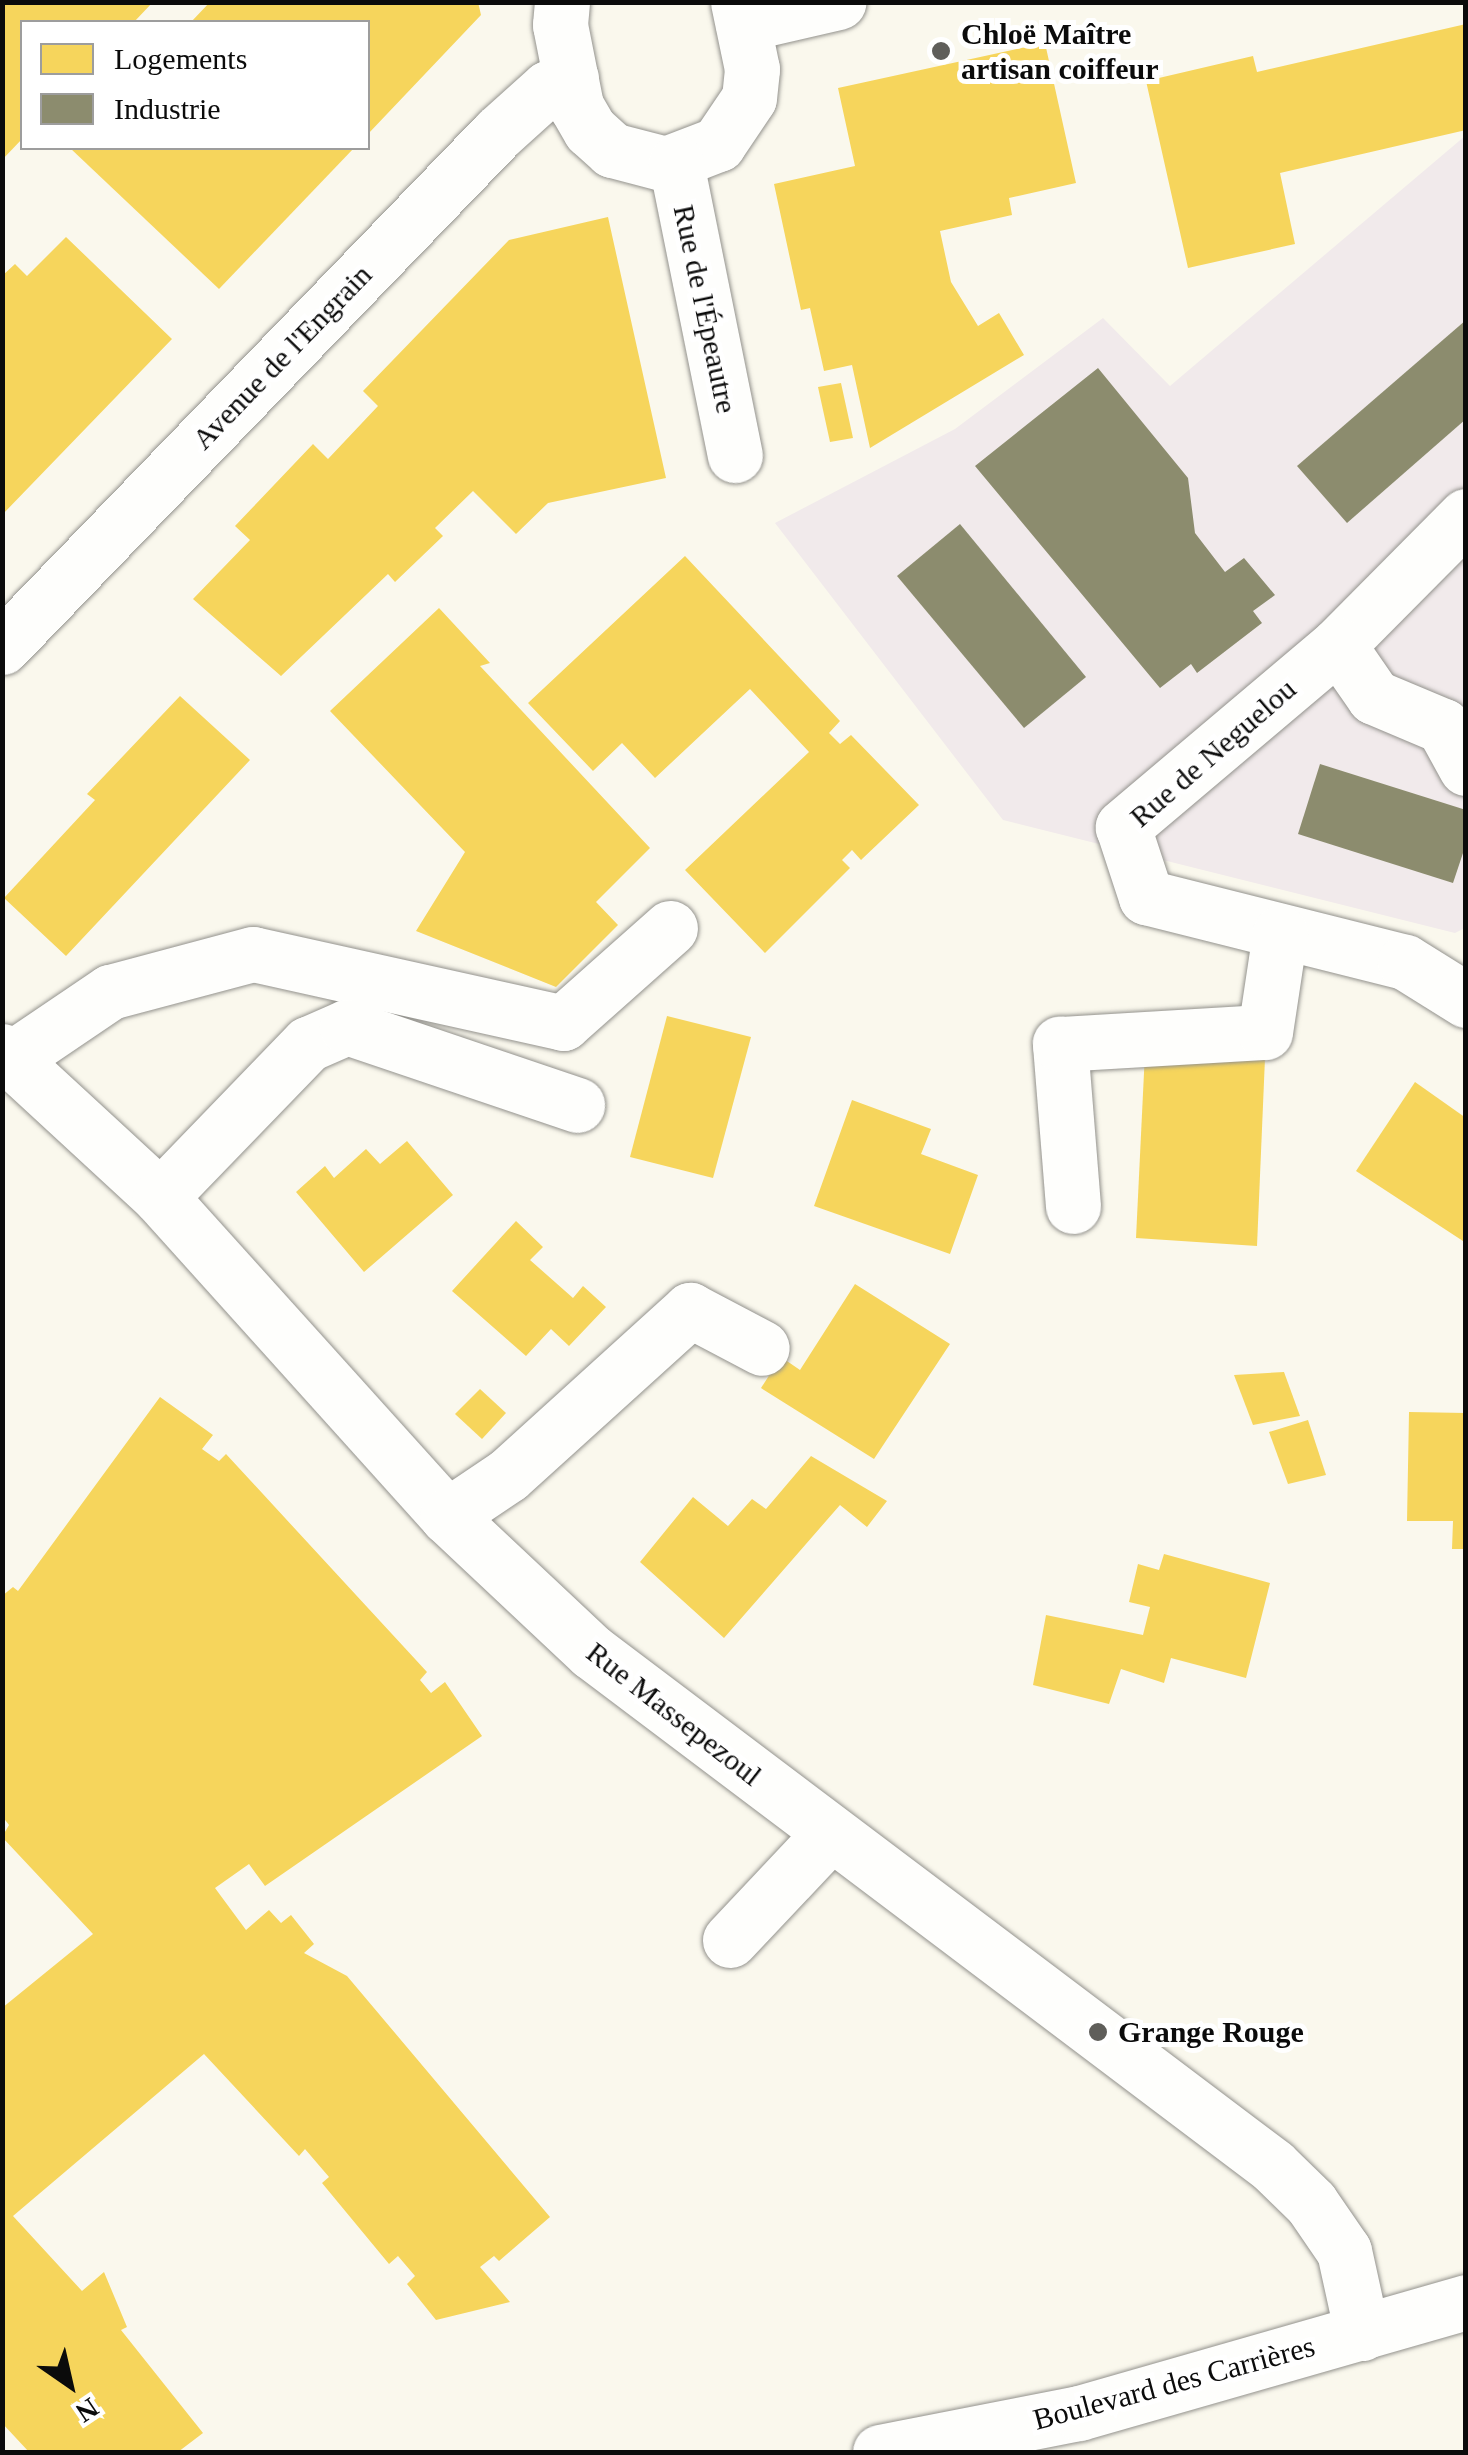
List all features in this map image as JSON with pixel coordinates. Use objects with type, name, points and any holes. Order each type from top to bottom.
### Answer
[{"type":"street","points":[[562,2],[560,25],[571,78],[590,130],[612,150],[638,161],[676,163],[718,144],[737,123],[752,69],[740,13],[838,2]]},
{"type":"street","name":"Avenue de l'Engrain","points":[[2,646],[498,133],[548,88],[571,78]]},
{"type":"street","name":"Rue de l'Épeautre","points":[[676,163],[735,455]]},
{"type":"street","name":"Rue de Neguelou","points":[[1466,516],[1338,645],[1123,828],[1146,897],[1280,934],[1404,962],[1466,1000]]},
{"type":"street","points":[[1338,645],[1374,697],[1443,726],[1466,768]]},
{"type":"street","points":[[7,1054],[110,992],[253,954],[563,1024],[670,928]]},
{"type":"street","points":[[1073,1206],[1060,1044],[1264,1032],[1280,934]]},
{"type":"street","points":[[160,1197],[308,1044],[347,1027],[577,1104]]},
{"type":"street","name":"Rue Massepezoul","points":[[7,1054],[160,1197],[447,1516],[592,1652],[1274,2166],[1311,2203],[1344,2251],[1362,2333]]},
{"type":"street","points":[[447,1516],[508,1475],[690,1310],[762,1348]]},
{"type":"street","points":[[730,1940],[830,1834]]},
{"type":"street","name":"Boulevard des Carrières","points":[[880,2452],[1088,2433],[1362,2333],[1466,2302]]},
{"type":"shaded area","points":[[1465,136],[1465,928],[1455,933],[1003,820],[775,523],[955,429],[1103,318],[1170,386]]},
{"type":"building: Logements","points":[[2,2],[153,2],[136,20],[20,20],[20,141],[2,160]]},
{"type":"building: Logements","points":[[210,2],[478,2],[481,15],[370,132],[370,20],[193,20]]},
{"type":"building: Logements","points":[[1466,24],[1466,130],[1280,173],[1295,244],[1188,268],[1146,81],[1253,56],[1257,72]]},
{"type":"building: Logements","points":[[1045,43],[1076,183],[1009,198],[1012,215],[940,231],[951,282],[978,326],[999,313],[1024,355],[870,448],[852,365],[824,371],[810,308],[801,310],[774,184],[855,166],[838,88]]},
{"type":"building: Logements","points":[[72,150],[352,150],[219,289]]},
{"type":"building: Logements","points":[[608,217],[666,478],[548,503],[516,534],[473,491],[435,528],[443,536],[395,582],[388,574],[281,676],[193,599],[250,540],[235,526],[313,444],[328,459],[378,406],[363,391],[509,240]]},
{"type":"building: Logements","points":[[66,237],[172,339],[2,515],[2,276],[15,264],[27,276]]},
{"type":"building: Logements","points":[[841,383],[853,438],[830,442],[818,387]]},
{"type":"building: Logements","points":[[685,556],[840,721],[829,733],[840,744],[851,735],[919,805],[861,860],[852,850],[842,860],[850,868],[765,953],[685,870],[809,752],[750,689],[655,778],[622,743],[593,771],[528,703]]},
{"type":"building: Logements","points":[[439,608],[490,663],[480,666],[650,848],[596,902],[618,925],[556,987],[416,931],[465,852],[330,711]]},
{"type":"building: Logements","points":[[180,696],[250,760],[66,956],[4,898],[95,800],[87,794]]},
{"type":"building: Logements","points":[[667,1016],[751,1037],[713,1178],[630,1157]]},
{"type":"building: Logements","points":[[1145,1052],[1265,1058],[1257,1246],[1136,1238]]},
{"type":"building: Logements","points":[[1415,1082],[1466,1118],[1466,1243],[1356,1171]]},
{"type":"building: Logements","points":[[852,1100],[931,1129],[921,1154],[978,1175],[950,1254],[814,1206]]},
{"type":"building: Logements","points":[[407,1141],[453,1195],[364,1272],[296,1192],[325,1166],[334,1178],[366,1149],[380,1164]]},
{"type":"building: Logements","points":[[516,1221],[543,1247],[530,1260],[573,1298],[583,1286],[606,1307],[569,1346],[551,1329],[526,1356],[452,1291]]},
{"type":"building: Logements","points":[[855,1284],[950,1344],[874,1459],[761,1388],[781,1357],[800,1370]]},
{"type":"building: Logements","points":[[1284,1372],[1300,1416],[1253,1425],[1234,1375]]},
{"type":"building: Logements","points":[[480,1389],[506,1413],[482,1439],[455,1414]]},
{"type":"building: Logements","points":[[160,1397],[213,1435],[202,1449],[219,1461],[226,1454],[427,1672],[420,1680],[431,1693],[445,1682],[482,1736],[265,1886],[249,1864],[215,1888],[246,1930],[269,1910],[281,1923],[291,1915],[314,1944],[304,1953],[347,1976],[550,2217],[499,2261],[494,2256],[480,2267],[510,2302],[436,2320],[407,2284],[415,2276],[398,2256],[389,2264],[322,2183],[329,2177],[305,2149],[299,2156],[204,2054],[13,2216],[82,2291],[104,2272],[127,2327],[121,2330],[203,2433],[178,2452],[29,2452],[2,2423],[2,2008],[93,1934],[2,1837],[9,1825],[2,1816],[2,1596],[13,1587],[18,1591]]},
{"type":"building: Logements","points":[[1409,1412],[1466,1413],[1466,1549],[1452,1549],[1453,1521],[1407,1521]]},
{"type":"building: Logements","points":[[1308,1420],[1326,1475],[1288,1484],[1269,1432]]},
{"type":"building: Logements","points":[[811,1456],[887,1501],[867,1527],[840,1505],[724,1638],[640,1562],[693,1497],[728,1526],[752,1499],[766,1509]]},
{"type":"building: Logements","points":[[1164,1554],[1270,1583],[1246,1678],[1171,1658],[1164,1683],[1121,1669],[1109,1704],[1033,1685],[1046,1615],[1143,1635],[1150,1607],[1129,1602],[1138,1564],[1159,1570]]},
{"type":"building: Industrie","points":[[1466,320],[1466,419],[1347,523],[1297,466]]},
{"type":"building: Industrie","points":[[1098,368],[1188,478],[1195,533],[1225,572],[1244,558],[1275,595],[1253,611],[1262,623],[1197,673],[1191,664],[1160,688],[975,466]]},
{"type":"building: Industrie","points":[[960,524],[1086,677],[1024,728],[897,576]]},
{"type":"building: Industrie","points":[[1320,764],[1466,810],[1466,844],[1453,883],[1298,834]]},
{"type":"place","name":"Chloë Maître artisan coiffeur","points":[[941,51]]},
{"type":"place","name":"Grange Rouge","points":[[1098,2032]]}]
